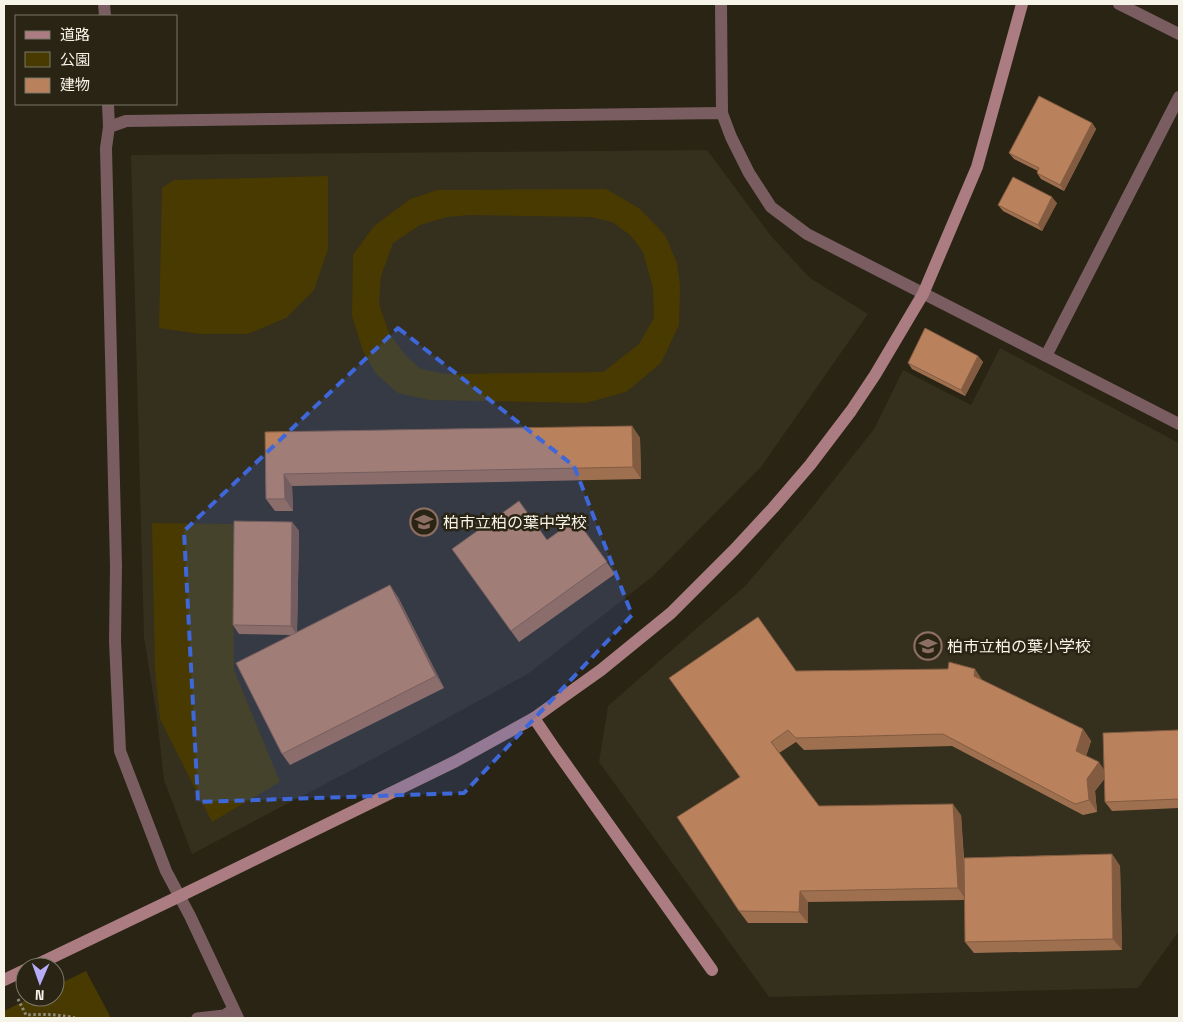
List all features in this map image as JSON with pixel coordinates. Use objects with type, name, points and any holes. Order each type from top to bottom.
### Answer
[{"type":"street","points":[[721,4],[722,113],[731,137],[749,173],[770,207],[807,234],[1179,424]]},
{"type":"street","points":[[53,957],[440,769],[534,718],[601,670],[671,613],[734,550],[810,465],[851,411],[875,375],[922,294],[977,167],[1022,4]]},
{"type":"street","points":[[1119,4],[1179,34]]},
{"type":"street","points":[[1046,356],[1179,97]]},
{"type":"street","points":[[108,105],[109,127],[106,158],[116,566],[115,641],[120,751],[166,871],[180,896],[235,1014]]},
{"type":"street","points":[[109,127],[126,122],[722,113]]},
{"type":"street","points":[[534,718],[712,970]]},
{"type":"lane","points":[[197,1018],[235,1014]]},
{"type":"path","points":[[22,1007],[26,1015],[53,1014],[75,1018]]},
{"type":"highlighted area","points":[[398,328],[574,466],[632,615],[464,793],[198,802],[184,531]]},
{"type":"shaded area","name":"柏市立柏の葉中学校","points":[[707,150],[771,236],[810,278],[868,314],[761,467],[652,577],[529,673],[382,754],[192,854],[164,780],[157,718],[144,637],[131,155]]},
{"type":"shaded area","name":"柏市立柏の葉小学校","points":[[1000,348],[1179,443],[1179,931],[1138,988],[769,997],[599,762],[608,706],[745,586],[806,515],[874,429],[903,370],[971,405]]},
{"type":"green space","points":[[328,176],[328,249],[314,290],[286,318],[248,334],[200,334],[159,328],[162,188],[174,180]]},
{"type":"green space","points":[[606,189],[639,208],[665,235],[677,263],[680,286],[679,325],[661,363],[626,392],[586,403],[429,400],[398,393],[376,374],[363,351],[352,316],[353,255],[374,226],[410,199],[437,190]],"holes":[[[470,215],[591,217],[612,222],[630,235],[643,252],[653,288],[654,318],[639,344],[603,372],[447,374],[421,369],[406,356],[389,333],[379,304],[381,276],[393,243],[420,225],[447,217]]]},
{"type":"green space","points":[[152,523],[233,524],[234,670],[280,782],[212,822],[160,719],[155,670]]},
{"type":"green space","points":[[86,971],[111,1018],[4,1018],[4,1011],[15,1006],[65,1007],[65,981]]},
{"type":"building","points":[[1039,96],[1092,123],[1060,185],[1037,173],[1039,168],[1009,153]]},
{"type":"building","points":[[1013,177],[1052,197],[1038,225],[998,205]]},
{"type":"building","points":[[925,328],[978,356],[961,390],[908,363]]},
{"type":"building","points":[[632,426],[633,467],[284,474],[285,499],[266,499],[265,432]]},
{"type":"building","points":[[519,501],[547,540],[576,519],[607,562],[511,631],[452,549]]},
{"type":"building","points":[[234,521],[292,522],[291,626],[233,625]]},
{"type":"building","points":[[390,585],[436,676],[282,754],[236,663]]},
{"type":"building","points":[[758,617],[796,671],[948,669],[949,662],[975,669],[974,676],[1083,729],[1076,751],[1099,762],[1087,779],[1089,800],[1075,804],[943,734],[796,738],[788,730],[771,742],[819,806],[953,804],[958,888],[800,891],[799,912],[739,911],[677,817],[740,777],[669,678]]},
{"type":"building","points":[[1179,730],[1179,799],[1105,802],[1103,733]]},
{"type":"building","points":[[1112,854],[1113,939],[965,942],[964,858]]},
{"type":"place","name":"柏市立柏の葉中学校","points":[[424,522]]},
{"type":"place","name":"柏市立柏の葉小学校","points":[[928,646]]}]
